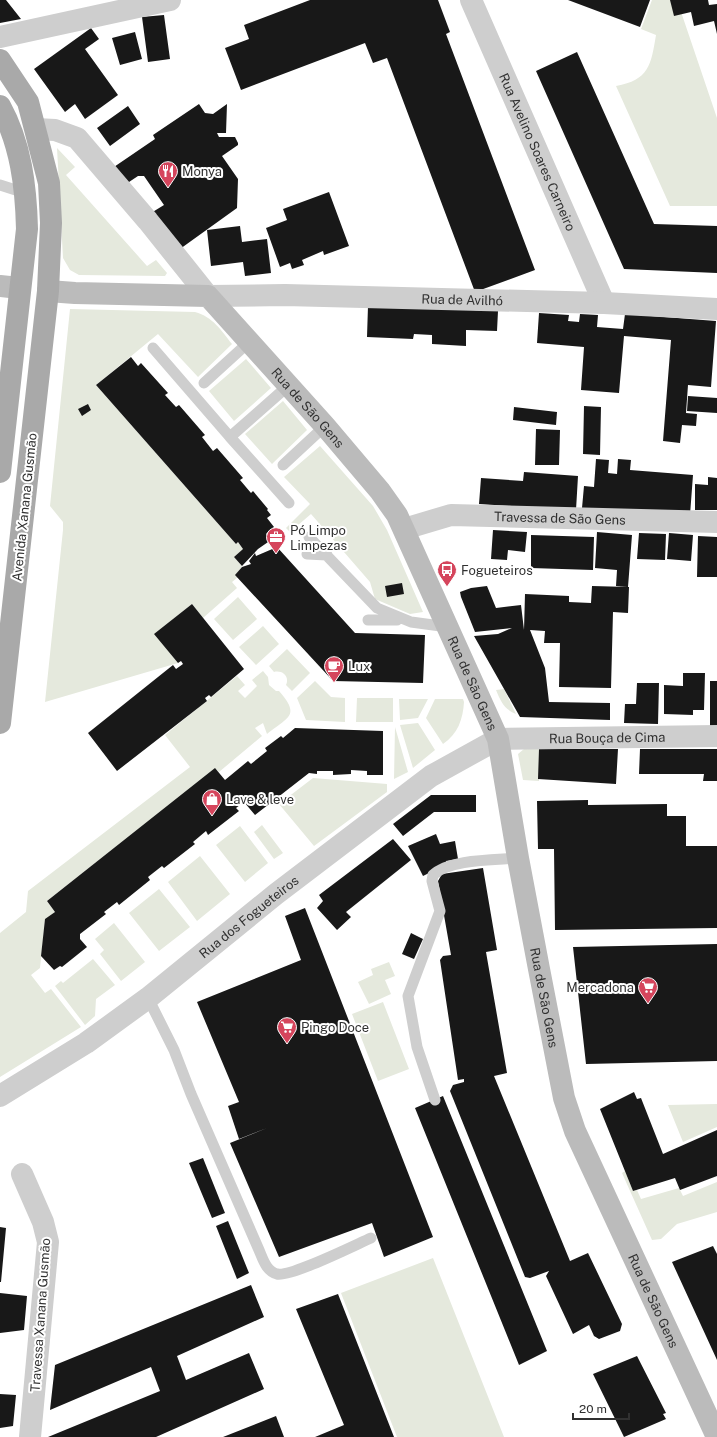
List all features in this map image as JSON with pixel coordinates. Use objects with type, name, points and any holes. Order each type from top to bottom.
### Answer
[{"type":"main road","points":[[0,60],[28,102],[36,129]]},
{"type":"main road","points":[[0,106],[13,134],[20,158],[25,193],[27,229],[24,264],[9,287],[0,472]]},
{"type":"main road","name":"Avenida Xanana Gusmão","points":[[0,723],[48,291],[51,223],[50,183],[36,129]]},
{"type":"main road","points":[[9,287],[75,293],[208,296]]},
{"type":"main road","name":"Rua de São Gens","points":[[208,296],[289,385],[380,491],[404,528],[498,739],[518,858],[564,1098],[575,1131],[717,1437]]},
{"type":"street","points":[[0,36],[170,0]]},
{"type":"street","name":"Rua Avelino Soares Carneiro","points":[[471,0],[604,303]]},
{"type":"street","name":"Rua de São Gens","points":[[36,129],[55,130],[77,138],[148,221],[208,296]]},
{"type":"street","name":"Rua de Avilhó","points":[[208,296],[285,295],[604,303],[717,309]]},
{"type":"street","name":"Travessa de São Gens","points":[[404,528],[451,515],[717,522]]},
{"type":"street","name":"Rua Bouça de Cima","points":[[498,739],[717,736]]},
{"type":"street","name":"Rua dos Fogueteiros","points":[[0,1096],[86,1043],[148,998],[288,885],[431,776],[498,739]]},
{"type":"street","name":"Travessa Xanana Gusmão","points":[[22,1174],[45,1226],[48,1242],[30,1437]]},
{"type":"lane","points":[[0,185],[25,193]]},
{"type":"lane","points":[[204,383],[249,342]]},
{"type":"lane","points":[[153,348],[289,503]]},
{"type":"lane","points":[[230,437],[289,385]]},
{"type":"lane","points":[[283,465],[325,426]]},
{"type":"lane","points":[[309,537],[371,604],[384,612],[404,620]]},
{"type":"lane","points":[[307,554],[327,555]]},
{"type":"lane","points":[[368,620],[404,620],[448,628]]},
{"type":"lane","points":[[435,1100],[417,1047],[408,996],[440,911],[432,881],[433,875],[441,870],[465,863],[518,858]]},
{"type":"lane","points":[[148,998],[174,1050],[191,1094],[265,1265],[277,1274],[295,1271],[371,1238]]},
{"type":"shaded area","points":[[652,0],[677,0],[717,118],[717,206],[670,206],[616,86],[635,80],[642,75],[650,63],[656,35],[641,29]]},
{"type":"shaded area","points":[[57,148],[75,167],[66,175],[147,266],[156,260],[167,273],[165,276],[79,275],[70,270],[63,258]]},
{"type":"shaded area","points":[[70,309],[195,312],[212,321],[232,344],[198,377],[158,334],[96,385],[236,544],[238,542],[243,549],[234,557],[242,566],[236,575],[238,577],[232,582],[237,588],[203,618],[192,604],[155,634],[178,663],[45,702],[63,530],[63,522],[50,506]]},
{"type":"shaded area","points":[[246,359],[271,388],[234,421],[209,391]]},
{"type":"shaded area","points":[[283,401],[307,430],[272,464],[245,434]]},
{"type":"shaded area","points":[[320,446],[373,506],[387,530],[423,612],[410,614],[375,599],[370,582],[311,514],[290,532],[286,528],[310,504],[284,477]]},
{"type":"shaded area","points":[[238,597],[257,619],[233,640],[214,619]]},
{"type":"shaded area","points":[[263,626],[279,644],[256,665],[239,647]]},
{"type":"shaded area","points":[[287,649],[310,673],[292,691],[286,685],[286,676],[280,672],[274,672],[269,666]]},
{"type":"shaded area","points":[[263,671],[268,677],[269,685],[276,691],[279,691],[286,699],[290,711],[286,720],[267,734],[263,723],[255,728],[262,736],[219,772],[215,769],[47,901],[55,912],[45,920],[40,968],[31,975],[45,993],[51,989],[81,1027],[0,1077],[0,933],[26,912],[28,891],[190,767],[165,735],[237,676],[245,685],[238,691],[245,698],[257,686],[252,680]]},
{"type":"shaded area","points":[[315,681],[331,697],[345,698],[345,722],[306,720],[297,698]]},
{"type":"shaded area","points":[[504,689],[516,714],[503,705],[496,690]]},
{"type":"shaded area","points":[[357,698],[393,698],[393,722],[356,722]]},
{"type":"shaded area","points":[[399,699],[428,699],[418,718],[400,720]]},
{"type":"shaded area","points":[[435,699],[463,699],[464,702],[459,726],[452,736],[443,744],[426,718]]},
{"type":"shaded area","points":[[418,723],[435,750],[413,768],[400,725]]},
{"type":"shaded area","points":[[395,727],[408,772],[394,779]]},
{"type":"shaded area","points":[[524,749],[539,749],[539,781],[523,780],[518,754]]},
{"type":"shaded area","points":[[313,778],[387,784],[387,792],[314,846],[279,804]]},
{"type":"shaded area","points":[[262,825],[283,853],[274,859],[254,832]]},
{"type":"shaded area","points":[[240,826],[268,863],[245,882],[216,845]]},
{"type":"shaded area","points":[[200,856],[230,894],[197,921],[168,882]]},
{"type":"shaded area","points":[[159,889],[190,927],[159,951],[129,913]]},
{"type":"shaded area","points":[[114,923],[145,962],[121,981],[100,954],[104,950],[95,939]]},
{"type":"shaded area","points":[[93,959],[115,985],[96,999],[95,1016],[85,1025],[55,986],[61,981],[63,983]]},
{"type":"shaded area","points":[[389,962],[395,976],[385,980],[391,994],[369,1004],[358,982],[373,975],[371,969]]},
{"type":"shaded area","points":[[383,1002],[409,1069],[378,1081],[352,1014]]},
{"type":"shaded area","points":[[717,1104],[717,1127],[683,1142],[668,1105]]},
{"type":"shaded area","points":[[625,1171],[633,1191],[637,1190],[641,1199],[679,1188],[683,1196],[717,1182],[717,1212],[677,1224],[661,1239],[652,1240],[622,1173]]},
{"type":"shaded area","points":[[433,1258],[504,1437],[397,1437],[341,1293]]},
{"type":"building","points":[[0,0],[6,0],[21,19],[0,23]]},
{"type":"building","points":[[310,0],[438,0],[450,32],[446,34],[535,270],[475,292],[387,58],[373,63],[365,43],[241,90],[225,48],[249,39],[244,25]]},
{"type":"building","points":[[568,0],[650,0],[640,27]]},
{"type":"building","points":[[670,0],[708,0],[709,5],[717,4],[717,34],[714,21],[694,26],[691,12],[674,16]]},
{"type":"building","points":[[164,15],[170,59],[148,62],[142,17]]},
{"type":"building","points":[[91,28],[99,39],[85,49],[118,95],[85,119],[75,104],[65,112],[34,69]]},
{"type":"building","points":[[135,32],[142,59],[120,65],[112,38]]},
{"type":"building","points":[[577,52],[654,224],[717,226],[717,273],[624,269],[536,71]]},
{"type":"building","points":[[199,104],[205,113],[213,114],[227,104],[226,133],[217,133],[219,137],[235,137],[238,143],[238,145],[222,156],[238,179],[237,208],[173,254],[151,213],[164,205],[144,176],[138,176],[123,186],[111,169],[155,139],[153,135]]},
{"type":"building","points":[[128,106],[140,124],[110,146],[97,128]]},
{"type":"building","points":[[329,192],[349,246],[324,255],[323,251],[302,260],[304,265],[292,269],[290,263],[280,267],[266,228],[287,220],[283,209]]},
{"type":"building","points":[[240,226],[242,242],[267,239],[271,273],[245,276],[243,262],[211,266],[207,230]]},
{"type":"building","points":[[368,306],[498,311],[497,331],[466,330],[466,346],[432,344],[432,335],[414,334],[413,339],[367,337]]},
{"type":"building","points":[[539,313],[569,315],[568,321],[579,322],[580,314],[598,315],[597,327],[623,329],[625,314],[716,321],[711,387],[688,385],[686,413],[697,414],[696,426],[682,425],[680,443],[663,441],[671,340],[624,336],[619,393],[581,390],[584,347],[537,343]]},
{"type":"building","points":[[131,357],[138,366],[141,363],[168,393],[165,395],[176,407],[179,405],[205,435],[202,437],[213,451],[217,448],[243,478],[240,480],[251,493],[253,491],[268,509],[267,510],[271,515],[267,518],[274,527],[266,534],[271,540],[258,549],[242,566],[234,557],[243,549],[238,542],[236,544],[96,385]]},
{"type":"building","points":[[688,396],[717,398],[717,413],[687,411]]},
{"type":"building","points":[[88,404],[91,410],[82,416],[78,409]]},
{"type":"building","points":[[584,406],[601,407],[600,455],[583,454]]},
{"type":"building","points":[[514,407],[557,412],[556,425],[513,420]]},
{"type":"building","points":[[536,429],[560,430],[559,465],[535,465]]},
{"type":"building","points":[[596,459],[609,460],[608,473],[617,474],[618,459],[631,460],[630,470],[693,475],[690,515],[582,508],[584,486],[594,487]]},
{"type":"building","points":[[524,472],[578,476],[576,510],[479,504],[481,478],[523,481]]},
{"type":"building","points":[[708,477],[717,478],[717,510],[695,510],[695,484],[708,485]]},
{"type":"building","points":[[493,530],[527,532],[525,552],[508,550],[507,560],[491,559]]},
{"type":"building","points":[[597,532],[632,535],[628,587],[616,586],[617,570],[595,568]]},
{"type":"building","points":[[639,533],[666,534],[665,560],[637,559]]},
{"type":"building","points":[[669,533],[693,535],[691,561],[667,559]]},
{"type":"building","points":[[531,535],[594,537],[593,570],[531,568]]},
{"type":"building","points":[[698,536],[717,537],[717,577],[697,577]]},
{"type":"building","points":[[277,547],[355,633],[425,635],[423,683],[333,681],[235,575],[242,567],[251,564],[249,561],[255,553],[256,556]]},
{"type":"building","points":[[402,583],[404,594],[387,597],[385,586]]},
{"type":"building","points":[[487,586],[496,608],[521,605],[524,630],[525,594],[569,596],[569,602],[591,603],[592,586],[629,587],[628,613],[613,612],[611,688],[559,687],[560,643],[544,643],[545,631],[530,630],[545,668],[549,702],[610,703],[610,720],[520,717],[474,636],[498,634],[512,628],[475,632],[461,597],[460,592],[471,588]]},
{"type":"building","points":[[192,604],[244,669],[211,697],[209,695],[205,698],[207,701],[117,771],[88,733],[173,665],[176,669],[183,664],[181,661],[178,663],[154,634]]},
{"type":"building","points":[[683,673],[705,673],[704,710],[693,710],[693,715],[664,714],[664,685],[683,686]]},
{"type":"building","points":[[710,681],[717,681],[717,727],[710,727]]},
{"type":"building","points":[[637,683],[659,683],[658,724],[624,723],[625,704],[636,704]]},
{"type":"building","points":[[295,728],[383,731],[383,775],[367,775],[367,771],[351,770],[351,774],[333,775],[333,771],[317,771],[317,774],[309,773],[255,815],[244,802],[236,808],[239,811],[208,835],[206,831],[193,842],[195,844],[164,868],[162,866],[148,877],[150,880],[119,905],[117,902],[104,912],[106,914],[80,934],[80,939],[87,947],[62,967],[60,966],[54,970],[41,956],[45,919],[55,912],[47,901],[215,768],[225,780],[248,761],[251,764],[267,751],[265,748],[281,736],[283,738]]},
{"type":"building","points":[[539,749],[618,749],[616,784],[538,779]]},
{"type":"building","points":[[640,749],[717,749],[717,781],[703,781],[704,774],[639,774]]},
{"type":"building","points":[[431,795],[476,795],[476,812],[434,812],[403,836],[393,824]]},
{"type":"building","points":[[588,800],[588,805],[667,804],[667,816],[686,816],[686,846],[717,846],[717,928],[555,930],[554,849],[538,849],[537,801]]},
{"type":"building","points":[[436,834],[440,844],[455,841],[458,859],[446,861],[447,864],[423,876],[408,846]]},
{"type":"building","points":[[393,839],[411,860],[346,912],[351,917],[337,930],[317,908],[323,901],[319,895]]},
{"type":"building","points":[[483,868],[497,950],[486,952],[507,1073],[494,1076],[570,1261],[588,1253],[622,1324],[620,1331],[599,1339],[594,1336],[589,1325],[573,1334],[546,1276],[549,1271],[530,1278],[525,1277],[450,1091],[453,1085],[464,1082],[464,1079],[458,1080],[440,960],[443,956],[451,955],[438,881],[442,874]]},
{"type":"building","points":[[305,908],[433,1237],[384,1257],[372,1223],[279,1257],[230,1143],[267,1128],[239,1139],[228,1106],[239,1102],[197,1002],[301,960],[285,916]]},
{"type":"building","points":[[411,933],[423,939],[414,959],[402,954]]},
{"type":"building","name":"Mercadona","points":[[717,944],[717,1061],[586,1064],[573,947]]},
{"type":"building","points":[[634,1092],[637,1099],[641,1098],[663,1154],[717,1130],[717,1176],[680,1190],[675,1178],[633,1191],[600,1109]]},
{"type":"building","points":[[443,1096],[547,1351],[519,1365],[415,1108]]},
{"type":"building","points":[[203,1158],[225,1213],[212,1218],[189,1163]]},
{"type":"building","points":[[228,1221],[249,1273],[237,1279],[216,1226]]},
{"type":"building","points":[[0,1227],[6,1228],[1,1282],[0,1282]]},
{"type":"building","points":[[713,1246],[717,1254],[717,1360],[672,1262]]},
{"type":"building","points":[[251,1285],[264,1317],[177,1356],[186,1380],[249,1353],[264,1389],[156,1437],[48,1437],[160,1391],[151,1367],[50,1410],[55,1365]]},
{"type":"building","points":[[0,1293],[27,1296],[24,1330],[0,1333]]},
{"type":"building","points":[[338,1294],[394,1437],[315,1437],[344,1425],[296,1309]]},
{"type":"building","points":[[637,1356],[666,1413],[663,1414],[666,1419],[624,1437],[593,1374]]},
{"type":"building","points":[[0,1394],[16,1395],[13,1426],[0,1428]]},
{"type":"building","points":[[276,1416],[284,1437],[223,1437]]},
{"type":"place","name":"Monya","points":[[168,188]]},
{"type":"place","name":"Pó Limpo Limpezas","points":[[276,554]]},
{"type":"place","name":"Fogueteiros","points":[[447,587]]},
{"type":"place","name":"Lux","points":[[334,683]]},
{"type":"place","name":"Lave & leve","points":[[212,816]]},
{"type":"place","name":"Mercadona","points":[[648,1004]]},
{"type":"place","name":"Pingo Doce","points":[[287,1044]]}]
